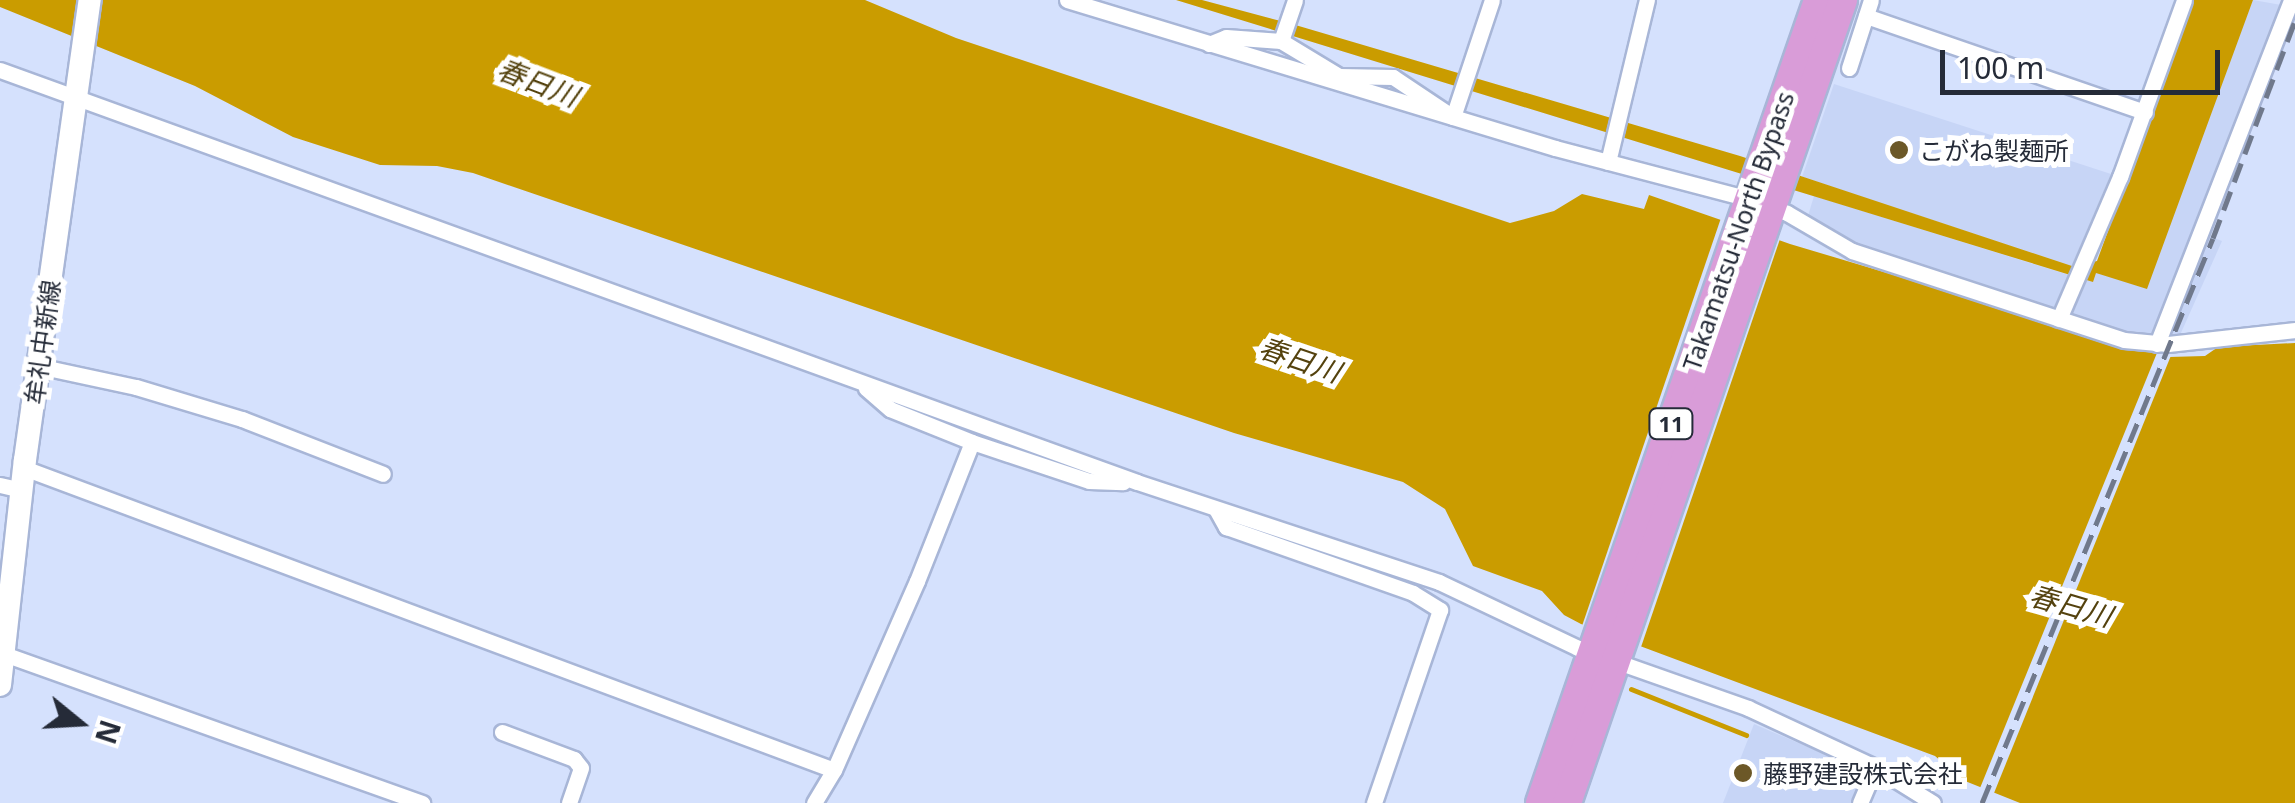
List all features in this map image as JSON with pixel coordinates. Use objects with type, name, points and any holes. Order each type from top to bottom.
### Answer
[{"type":"highway","name":"Takamatsu-North Bypass","points":[[1552,802],[1764,191],[1818,0]]},
{"type":"highway","name":"Takamatsu-North Bypass","points":[[1764,191],[1842,0]]},
{"type":"main road","name":"牟礼中新線","points":[[0,685],[15,481],[38,366],[90,0]]},
{"type":"street","points":[[1067,0],[1091,4],[1209,44],[1338,79],[1608,162],[1764,191],[1852,251],[2124,340],[2157,344],[2295,330]]},
{"type":"street","points":[[1281,41],[1295,0]]},
{"type":"street","points":[[1453,117],[1492,0]]},
{"type":"street","points":[[1608,162],[1647,0]]},
{"type":"street","points":[[2058,319],[2144,112],[2184,0]]},
{"type":"street","points":[[2157,344],[2291,0]]},
{"type":"street","points":[[1849,68],[1869,8],[2144,112]]},
{"type":"street","points":[[1209,44],[1226,38],[1281,41],[1338,79]]},
{"type":"street","points":[[4,75],[78,88],[860,382],[1137,482],[1439,582],[1748,708],[1874,767],[1934,803]]},
{"type":"street","points":[[38,366],[136,387],[242,420],[384,474]]},
{"type":"street","points":[[860,382],[890,408],[972,442],[1089,481],[1137,482]]},
{"type":"street","points":[[814,803],[834,770],[918,581],[972,442]]},
{"type":"street","points":[[15,481],[834,770]]},
{"type":"street","points":[[1216,508],[1226,527],[1413,593],[1440,610],[1374,803]]},
{"type":"street","points":[[4,654],[422,803]]},
{"type":"street","points":[[502,732],[574,759],[581,768],[569,803]]},
{"type":"street","points":[[1860,803],[1874,767]]},
{"type":"shaded area","points":[[2253,0],[2287,6],[2156,340],[2130,337],[2065,316],[2082,279],[2095,273],[2224,76]]},
{"type":"shaded area","points":[[1834,84],[2111,174],[2072,266],[1802,177]]},
{"type":"shaded area","points":[[1814,196],[2069,275],[2053,313],[1857,247],[1807,219]]},
{"type":"shaded area","points":[[2206,235],[2222,241],[2172,353],[2159,348]]},
{"type":"shaded area","points":[[1754,724],[1859,769],[1860,786],[1853,803],[1723,803]]},
{"type":"water","name":"春日川","points":[[0,0],[865,0],[956,38],[1510,223],[1554,211],[1582,194],[1644,209],[1649,195],[1790,244],[2169,357],[2205,356],[2218,347],[2295,343],[2295,803],[2020,803],[1965,781],[1935,756],[1581,624],[1564,615],[1542,591],[1473,566],[1445,509],[1403,482],[1234,433],[473,173],[437,166],[380,165],[293,137],[195,86],[0,7]]},
{"type":"water","points":[[1176,0],[1202,0],[1292,24],[1740,156],[2072,266],[2097,261],[2193,0],[2253,0],[2147,289],[2096,273],[2093,282]]},
{"type":"pier","points":[[1722,215],[1781,236],[1640,650],[1581,629]]},
{"type":"pier","points":[[2159,348],[2172,353],[1992,798],[1978,793]]},
{"type":"waterway","points":[[1631,689],[1746,735]]},
{"type":"railway","points":[[1982,803],[2213,238],[2295,21]]},
{"type":"place","name":"こがね製麺所","points":[[1899,150]]},
{"type":"place","name":"藤野建設株式会社","points":[[1743,773]]}]
